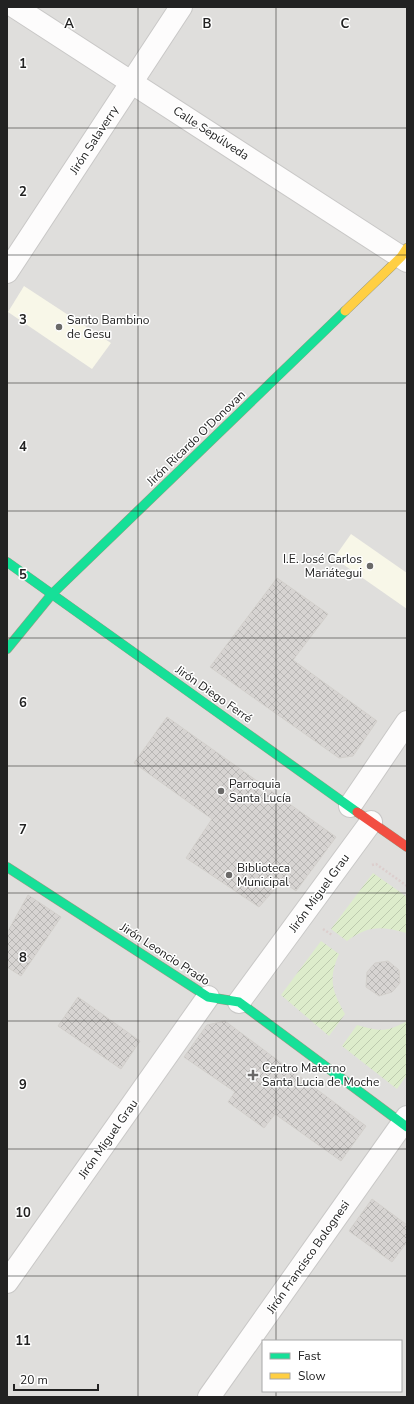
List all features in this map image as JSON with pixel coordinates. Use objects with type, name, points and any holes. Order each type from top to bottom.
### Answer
[{"type":"street","name":"Calle Sepúlveda","points":[[15,7],[405,255]]},
{"type":"street","name":"Jirón Salaverry","points":[[7,272],[181,7]]},
{"type":"street","name":"Jirón Ricardo O'Donovan","points":[[7,649],[52,594],[405,255]]},
{"type":"street","name":"Jirón Diego Ferré","points":[[7,562],[407,847]]},
{"type":"street","points":[[350,806],[407,722]]},
{"type":"street","name":"Jirón Miguel Grau","points":[[239,1002],[371,822]]},
{"type":"street","name":"Jirón Leoncio Prado","points":[[7,868],[208,997],[239,1002],[406,1122]]},
{"type":"street","name":"Jirón Miguel Grau","points":[[7,1282],[208,997]]},
{"type":"street","name":"Jirón Francisco Bolognesi","points":[[209,1397],[406,1122]]},
{"type":"path","points":[[370,865],[376,864],[407,886]]},
{"type":"shaded area","points":[[7,7],[407,7],[407,1397],[7,1397]]},
{"type":"shaded area","name":"Santo Bambino de Gesu","points":[[24,286],[111,343],[92,369],[8,312]]},
{"type":"shaded area","name":"I.E. José Carlos Mariátegui","points":[[351,534],[407,573],[407,609],[334,558]]},
{"type":"green space","points":[[373,873],[407,897],[407,932],[375,928],[362,932],[347,941],[331,929]]},
{"type":"green space","points":[[321,941],[339,954],[333,971],[333,985],[334,992],[345,1014],[329,1036],[281,995]]},
{"type":"green space","points":[[407,1021],[407,1075],[397,1089],[342,1046],[357,1025],[382,1030],[393,1028]]},
{"type":"building","points":[[277,578],[328,614],[293,660],[377,721],[353,756],[339,758],[210,667]]},
{"type":"building","name":"Parroquia Santa Lucía","points":[[167,717],[336,837],[296,891],[282,881],[259,907],[186,858],[212,819],[134,763]]},
{"type":"building","points":[[28,895],[61,917],[21,976],[7,967],[7,933]]},
{"type":"building","points":[[388,961],[399,970],[400,983],[392,992],[379,996],[366,987],[367,972],[375,963]]},
{"type":"building","points":[[78,997],[140,1041],[121,1069],[58,1026]]},
{"type":"building","name":"Centro Materno Santa Lucia de Moche","points":[[225,1021],[366,1126],[341,1161],[275,1114],[264,1128],[228,1102],[235,1092],[184,1057],[207,1025]]},
{"type":"building","points":[[372,1199],[407,1225],[407,1242],[392,1262],[349,1231]]},
{"type":"traffic: fast","points":[[7,649],[52,594],[345,311]]},
{"type":"traffic: fast","points":[[7,562],[357,812]]},
{"type":"traffic: fast","points":[[7,867],[208,997],[239,1002],[407,1127]]},
{"type":"traffic: slow","points":[[345,311],[401,257],[407,248]]},
{"type":"traffic: jam","points":[[357,812],[407,847]]},
{"type":"place","name":"Santo Bambino de Gesu","points":[[59,327]]},
{"type":"place","name":"I.E. José Carlos Mariátegui","points":[[370,566]]},
{"type":"place","name":"Parroquia Santa Lucía","points":[[221,791]]},
{"type":"place","name":"Biblioteca Municipal","points":[[229,875]]},
{"type":"place","name":"Centro Materno Santa Lucia de Moche","points":[[253,1075]]}]
